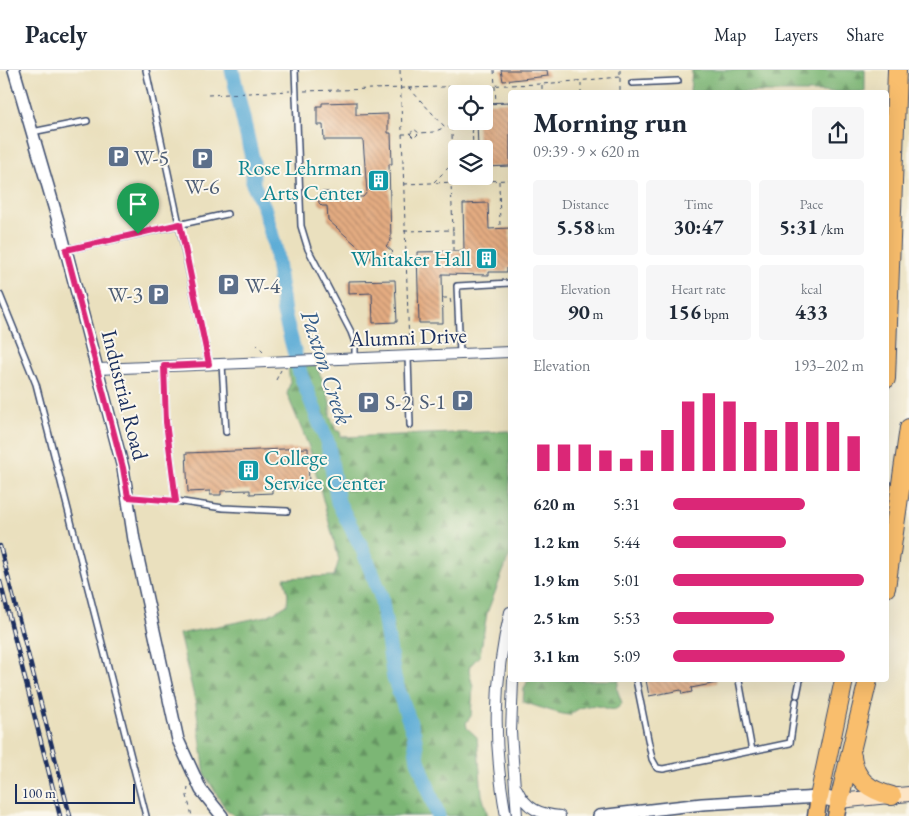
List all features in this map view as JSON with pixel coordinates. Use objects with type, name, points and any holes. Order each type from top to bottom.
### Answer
[{"type":"highway","points":[[889,295],[897,70]]},
{"type":"highway","points":[[889,567],[909,428]]},
{"type":"highway","points":[[816,816],[844,682]]},
{"type":"highway","points":[[838,809],[852,756],[868,682]]},
{"type":"highway","points":[[852,756],[855,770],[862,781],[874,790],[901,795]]},
{"type":"main road","points":[[819,797],[838,809],[901,795]]},
{"type":"street","name":"Industrial Road","points":[[14,70],[66,250],[123,468],[134,540],[174,723],[190,770],[201,790],[222,816]]},
{"type":"street","name":"Alumni Drive","points":[[98,369],[222,363],[284,364],[408,352],[508,353]]},
{"type":"street","points":[[506,816],[496,753],[495,713],[499,662],[508,621]]},
{"type":"street","points":[[513,682],[511,732],[517,816]]},
{"type":"street","points":[[516,787],[524,801],[533,810],[543,814],[560,816]]},
{"type":"street","points":[[599,816],[702,804],[819,797]]},
{"type":"lane","points":[[146,70],[209,364]]},
{"type":"lane","points":[[295,70],[301,226],[308,249],[351,332],[355,343],[356,358]]},
{"type":"lane","points":[[632,83],[678,81]]},
{"type":"lane","points":[[32,132],[87,120]]},
{"type":"lane","points":[[66,250],[227,214]]},
{"type":"lane","points":[[460,354],[457,286],[508,284]]},
{"type":"lane","points":[[0,295],[36,384],[146,816]]},
{"type":"lane","points":[[408,352],[410,425]]},
{"type":"lane","points":[[222,363],[226,432]]},
{"type":"lane","points":[[164,366],[166,422],[176,501]]},
{"type":"lane","points":[[128,497],[176,501],[223,508],[287,511]]},
{"type":"lane","points":[[636,682],[652,759],[657,768],[662,769],[790,743],[800,682]]},
{"type":"lane","points":[[739,682],[752,751]]},
{"type":"path","points":[[400,70],[408,352]]},
{"type":"path","points":[[494,70],[496,103]]},
{"type":"path","points":[[620,70],[620,90]]},
{"type":"path","points":[[494,86],[580,82],[620,77]]},
{"type":"path","points":[[580,82],[581,90]]},
{"type":"path","points":[[542,84],[542,90]]},
{"type":"path","points":[[208,94],[448,86]]},
{"type":"path","points":[[401,134],[410,134],[414,138],[419,133],[434,132],[445,128],[408,88]]},
{"type":"path","points":[[493,103],[508,103]]},
{"type":"path","points":[[410,134],[414,129],[419,133]]},
{"type":"path","points":[[434,183],[448,169]]},
{"type":"path","points":[[493,181],[508,180]]},
{"type":"path","points":[[499,181],[500,228]]},
{"type":"path","points":[[403,184],[448,183]]},
{"type":"path","points":[[451,185],[453,251]]},
{"type":"path","points":[[404,231],[453,230]]},
{"type":"path","points":[[254,343],[267,354]]},
{"type":"path","points":[[276,380],[284,364]]},
{"type":"path","points":[[190,770],[187,796],[192,816]]},
{"type":"green space","points":[[692,70],[865,70],[865,90],[690,90]]},
{"type":"green space","points":[[316,366],[325,385],[330,402],[330,415],[336,431],[340,431],[341,437],[508,431],[508,559],[487,613],[480,655],[470,666],[469,671],[473,687],[471,716],[466,723],[467,728],[477,737],[482,795],[488,816],[234,816],[225,808],[205,775],[196,705],[179,634],[267,616],[287,605],[288,594],[284,578],[334,576],[339,560],[309,447],[287,394],[290,383],[288,367]]},
{"type":"green space","points":[[527,682],[619,682],[617,689],[622,703],[616,709],[586,706],[570,715],[523,702],[524,689]]},
{"type":"building","points":[[501,70],[547,70],[548,76],[503,81]]},
{"type":"building","name":"Rose Lehrman Arts Center","points":[[356,102],[356,115],[388,114],[388,133],[391,133],[392,164],[389,164],[391,240],[386,246],[393,252],[383,262],[374,257],[372,259],[328,220],[327,206],[322,206],[319,203],[318,195],[321,192],[329,192],[334,197],[363,197],[367,192],[363,140],[324,140],[323,125],[317,125],[317,106],[322,106],[322,103]]},
{"type":"building","points":[[508,102],[508,166],[493,167],[493,140],[478,140],[477,130],[493,130],[493,103]]},
{"type":"building","name":"Whitaker Hall","points":[[488,203],[489,229],[508,228],[507,272],[489,272],[489,275],[442,274],[443,323],[419,323],[417,252],[464,251],[463,204]]},
{"type":"building","points":[[395,280],[397,322],[373,323],[372,293],[348,294],[348,281]]},
{"type":"building","name":"College Service Center","points":[[308,448],[309,488],[272,489],[272,493],[250,494],[250,490],[221,491],[221,495],[210,495],[210,491],[188,492],[186,453]]},
{"type":"building","points":[[646,682],[717,682],[691,688],[692,692],[682,694],[681,690],[649,696]]},
{"type":"waterway","name":"Paxton Creek","points":[[232,70],[253,162],[253,184],[264,207],[275,247],[284,313],[300,373],[328,444],[338,502],[363,550],[381,596],[394,678],[414,734],[418,760],[438,816]]},
{"type":"railway","points":[[0,546],[70,816]]},
{"type":"railway","points":[[0,581],[60,816]]},
{"type":"place","name":"W-5","points":[[118,157]]},
{"type":"place","name":"W-6","points":[[202,158]]},
{"type":"place","name":"Rose Lehrman Arts Center","points":[[378,180]]},
{"type":"place","name":"Whitaker Hall","points":[[487,258]]},
{"type":"place","name":"W-4","points":[[229,285]]},
{"type":"place","name":"W-3","points":[[159,294]]},
{"type":"place","name":"S-1","points":[[462,401]]},
{"type":"place","name":"S-2","points":[[369,402]]},
{"type":"place","name":"College Service Center","points":[[248,470]]},
{"type":"route","points":[[180,224],[209,364],[164,366],[166,422],[176,501],[128,497],[123,468],[66,250],[138,234],[180,224]]}]
